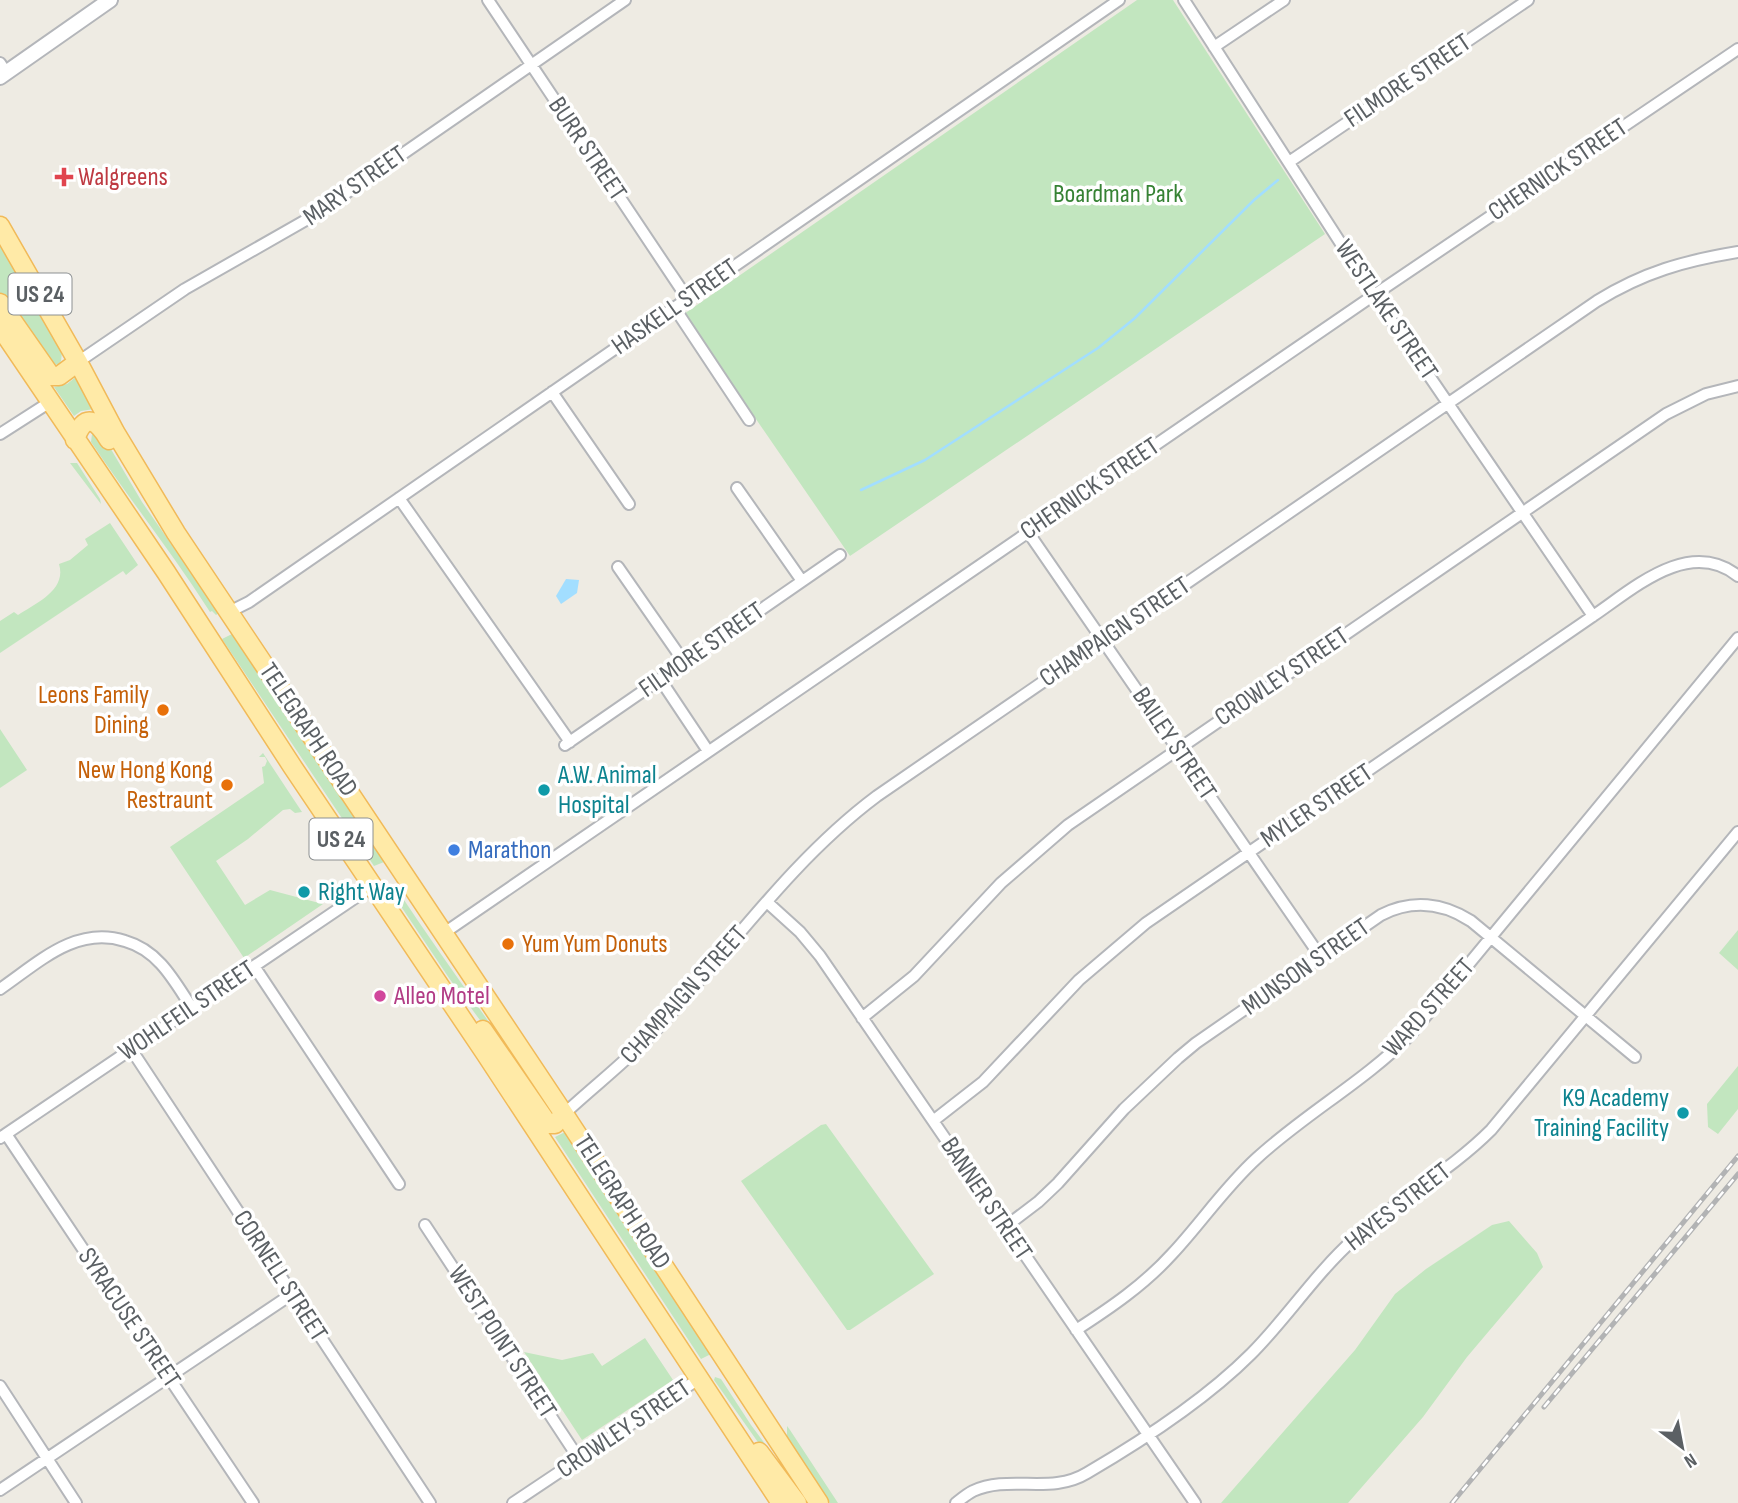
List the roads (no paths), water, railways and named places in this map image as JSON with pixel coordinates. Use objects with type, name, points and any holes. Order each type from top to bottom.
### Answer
[{"type":"main road","name":"TELEGRAPH ROAD","points":[[0,226],[115,432],[176,533],[564,1114],[819,1503]]},
{"type":"main road","points":[[0,303],[51,376],[59,376],[78,362]]},
{"type":"main road","name":"TELEGRAPH ROAD","points":[[0,327],[374,885],[781,1503]]},
{"type":"main road","points":[[75,440],[83,424],[89,421],[99,423],[157,519],[176,533]]},
{"type":"main road","points":[[136,529],[165,553],[213,623],[223,624],[229,612]]},
{"type":"main road","points":[[374,885],[382,874],[389,874],[444,955],[475,980]]},
{"type":"main road","points":[[454,1006],[479,1024],[548,1124],[555,1124],[564,1114]]},
{"type":"main road","points":[[699,1378],[710,1366],[715,1366],[771,1445],[790,1459]]},
{"type":"main road","points":[[735,1432],[760,1452],[797,1503]]},
{"type":"street","points":[[2,71],[110,0]]},
{"type":"street","name":"BURR STREET","points":[[488,0],[687,298]]},
{"type":"street","name":"MARY STREET","points":[[78,362],[185,289],[313,216],[625,0]]},
{"type":"street","name":"HASKELL STREET","points":[[229,612],[249,602],[1119,0]]},
{"type":"street","name":"WESTLAKE STREET","points":[[1184,0],[1374,295],[1593,616]]},
{"type":"street","points":[[1214,47],[1284,0]]},
{"type":"street","name":"FILMORE STREET","points":[[1289,162],[1528,0]]},
{"type":"street","name":"CHERNICK STREET","points":[[444,933],[1374,295],[1738,49]]},
{"type":"street","name":"CHAMPAIGN STREET","points":[[564,1114],[621,1065],[654,1032],[815,848],[859,809],[1616,289],[1662,268],[1689,260],[1738,252]]},
{"type":"street","points":[[674,307],[749,419]]},
{"type":"street","name":"CROWLEY STREET","points":[[862,1018],[914,976],[1001,883],[1068,825],[1672,410],[1706,394],[1738,386]]},
{"type":"street","points":[[552,392],[629,504]]},
{"type":"street","points":[[0,434],[50,402]]},
{"type":"street","points":[[737,488],[802,581]]},
{"type":"street","name":"FILMORE STREET","points":[[399,498],[567,744],[840,555]]},
{"type":"street","name":"BAILEY STREET","points":[[1028,532],[1320,956]]},
{"type":"street","name":"MYLER STREET","points":[[933,1121],[983,1082],[1051,1007],[1108,953],[1146,923],[1593,616],[1658,572],[1673,566],[1706,563],[1732,571],[1738,576]]},
{"type":"street","points":[[618,567],[684,662]]},
{"type":"street","name":"WARD STREET","points":[[1076,1330],[1134,1291],[1158,1269],[1245,1170],[1272,1144],[1300,1120],[1370,1072],[1391,1054],[1491,938],[1738,638]]},
{"type":"street","points":[[660,679],[708,751]]},
{"type":"street","name":"HAYES STREET","points":[[956,1503],[973,1491],[989,1486],[1017,1483],[1050,1485],[1071,1481],[1088,1473],[1212,1388],[1250,1355],[1352,1240],[1389,1210],[1447,1170],[1477,1144],[1738,832]]},
{"type":"street","name":"WOHLFEIL STREET","points":[[3,1136],[374,885]]},
{"type":"street","name":"BANNER STREET","points":[[768,903],[807,940],[1195,1503]]},
{"type":"street","name":"MUNSON STREET","points":[[1004,1227],[1058,1183],[1124,1109],[1178,1058],[1381,915],[1411,905],[1431,905],[1452,911],[1471,921],[1635,1057]]},
{"type":"street","points":[[2,983],[69,943],[90,938],[112,938],[132,943],[153,956],[167,971],[192,1008]]},
{"type":"street","points":[[254,966],[400,1184]]},
{"type":"street","name":"CORNELL STREET","points":[[131,1049],[430,1503]]},
{"type":"street","name":"SYRACUSE STREET","points":[[3,1136],[253,1503]]},
{"type":"street","name":"WEST POINT STREET","points":[[425,1224],[579,1459]]},
{"type":"street","points":[[0,1490],[292,1294]]},
{"type":"street","name":"CROWLEY STREET","points":[[513,1503],[699,1378]]},
{"type":"street","points":[[0,1386],[76,1503]]},
{"type":"water","points":[[566,579],[579,580],[577,593],[561,604],[556,596]]},
{"type":"waterway","points":[[861,490],[925,460],[1098,348],[1135,318],[1254,200],[1278,180]]},
{"type":"railway","points":[[1452,1503],[1738,1156]]},
{"type":"railway","points":[[1544,1407],[1738,1174]]},
{"type":"place","name":"Walgreens","points":[[64,177]]},
{"type":"place","name":"Leons Family Dining","points":[[163,710]]},
{"type":"place","name":"New Hong Kong Restraunt","points":[[227,785]]},
{"type":"place","name":"A.W. Animal Hospital","points":[[544,790]]},
{"type":"place","name":"Marathon","points":[[454,850]]},
{"type":"place","name":"Right Way","points":[[304,892]]},
{"type":"place","name":"Yum Yum Donuts","points":[[508,944]]},
{"type":"place","name":"Alleo Motel","points":[[380,996]]},
{"type":"place","name":"K9 Academy Training Facility","points":[[1683,1113]]},
{"type":"park label","name":"Boardman Park","points":[[1118,194]]}]
